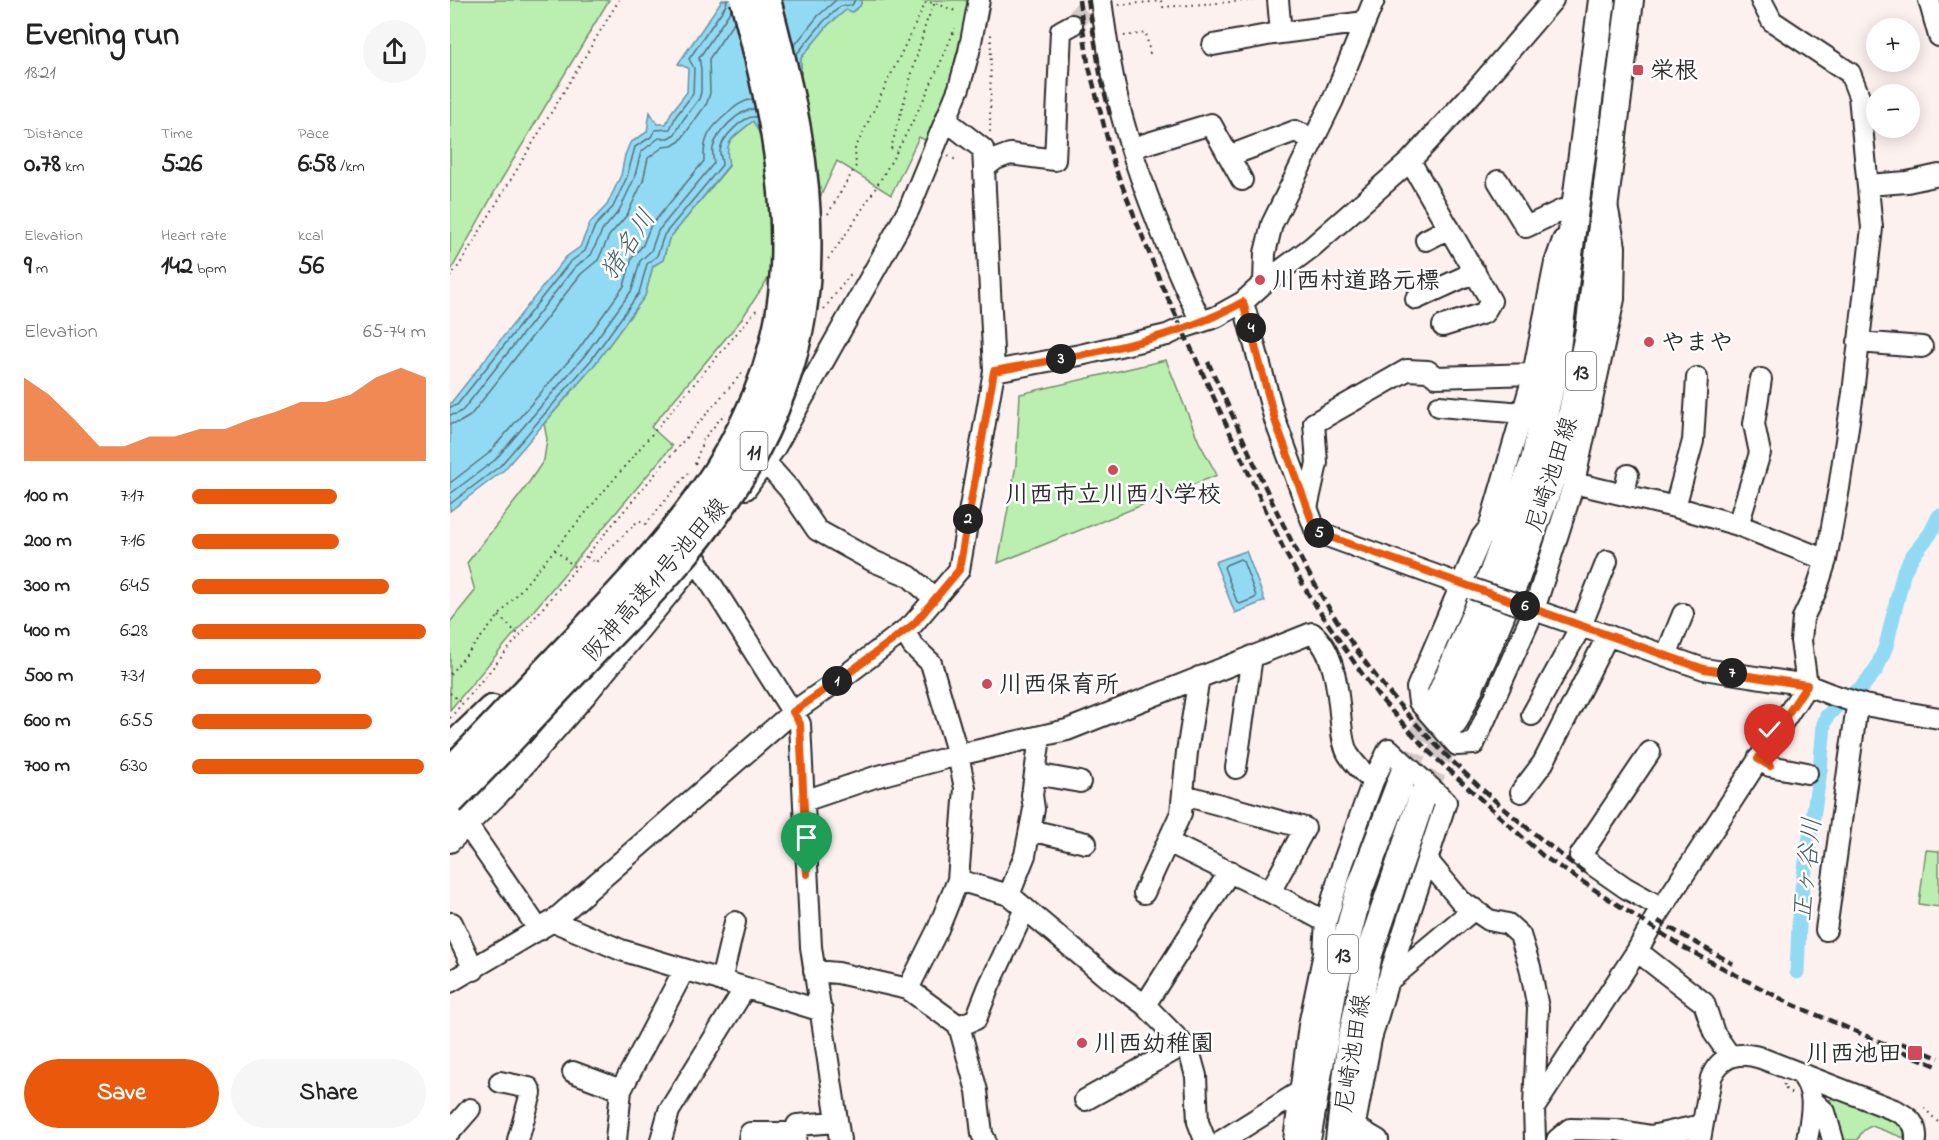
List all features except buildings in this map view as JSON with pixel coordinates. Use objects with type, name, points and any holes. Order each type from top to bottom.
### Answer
[{"type":"highway","name":"阪神高速11号池田線","points":[[450,772],[676,531],[708,488],[753,407],[769,364],[780,316],[785,270],[786,220],[774,118],[745,0]]},
{"type":"highway","name":"阪神高速11号池田線","points":[[450,801],[630,613],[693,542],[724,502],[751,458],[774,411],[791,363],[801,319],[807,258],[807,218],[803,167],[794,110],[766,0]]},
{"type":"highway","points":[[450,750],[619,582],[676,531]]},
{"type":"highway","points":[[459,824],[479,795],[630,613]]},
{"type":"main road","name":"尼崎池田線","points":[[1437,703],[1483,596],[1534,461],[1554,371],[1602,0]]},
{"type":"main road","name":"尼崎池田線","points":[[1454,722],[1516,579],[1560,454],[1589,330],[1630,0]]},
{"type":"main road","name":"尼崎池田線","points":[[1307,1140],[1333,991],[1360,888],[1403,775]]},
{"type":"main road","name":"尼崎池田線","points":[[1349,1136],[1350,1046],[1369,954],[1423,795]]},
{"type":"street","points":[[1278,0],[1281,33]]},
{"type":"street","points":[[1264,283],[1265,253],[1272,224],[1333,100],[1374,0]]},
{"type":"street","points":[[994,371],[1080,355],[1167,335],[1216,317],[1243,302],[1312,247],[1410,161],[1480,85],[1553,0]]},
{"type":"street","points":[[1534,1108],[1807,685],[1801,641],[1803,618],[1816,591],[1826,560],[1841,477],[1872,228],[1859,96],[1850,73],[1772,21],[1761,0]]},
{"type":"street","points":[[1929,0],[1939,36]]},
{"type":"street","points":[[450,842],[459,824],[499,794],[586,695],[696,561],[765,462],[909,209],[959,88],[969,52],[971,3]]},
{"type":"street","points":[[1102,3],[1123,118],[1132,148],[1149,201],[1173,262],[1201,322]]},
{"type":"street","points":[[1213,45],[1365,22]]},
{"type":"street","points":[[983,158],[996,159],[1010,154],[1055,160],[1061,31],[1072,25]]},
{"type":"street","points":[[450,982],[546,926],[793,712],[914,624],[959,570],[994,371],[983,158],[947,121]]},
{"type":"street","points":[[1132,148],[1211,123],[1242,180]]},
{"type":"street","points":[[1229,156],[1295,131],[1313,139]]},
{"type":"street","points":[[1410,161],[1491,301],[1484,313],[1443,326]]},
{"type":"street","points":[[1868,185],[1907,182],[1939,175]]},
{"type":"street","points":[[1498,181],[1526,227],[1575,205]]},
{"type":"street","points":[[1575,205],[1555,263],[1533,374],[1489,528],[1481,538],[1467,587],[1417,688],[1419,702],[1457,745],[1474,744],[1574,483],[1614,299],[1616,247],[1606,199]]},
{"type":"street","points":[[1426,240],[1449,228]]},
{"type":"street","points":[[1416,299],[1474,272]]},
{"type":"street","points":[[1243,302],[1275,420],[1316,532],[1704,669],[1807,685],[1854,702],[1939,718]]},
{"type":"street","points":[[1858,342],[1922,347]]},
{"type":"street","points":[[1307,508],[1317,463],[1314,423],[1407,370],[1428,371],[1436,377],[1533,374]]},
{"type":"street","points":[[1675,507],[1693,441],[1697,378]]},
{"type":"street","points":[[1738,525],[1760,453],[1754,424],[1761,380]]},
{"type":"street","points":[[1439,406],[1523,413]]},
{"type":"street","points":[[765,462],[789,489],[817,530],[873,561],[909,576],[935,599]]},
{"type":"street","points":[[1574,483],[1626,484],[1675,507],[1738,525],[1826,560]]},
{"type":"street","points":[[696,561],[800,724],[814,971],[839,1131],[797,1125],[796,1136],[750,1133],[749,1140]]},
{"type":"street","points":[[1532,715],[1581,626],[1607,561]]},
{"type":"street","points":[[1666,656],[1683,614]]},
{"type":"street","points":[[904,631],[914,646],[931,663],[958,755],[964,788],[958,880],[938,929],[908,989]]},
{"type":"street","points":[[804,801],[875,777],[1067,730],[1312,633],[1321,640],[1329,659],[1337,688],[1347,753],[1360,771],[1373,781]]},
{"type":"street","points":[[1521,792],[1542,763],[1608,635]]},
{"type":"street","points":[[1236,768],[1252,656]]},
{"type":"street","points":[[1144,893],[1181,813],[1187,752],[1199,677]]},
{"type":"street","points":[[1826,930],[1856,713],[1854,702]]},
{"type":"street","points":[[1009,895],[1025,855],[1030,830],[1040,737]]},
{"type":"street","points":[[1294,1140],[1309,1025],[1324,953],[1326,922],[1343,863],[1373,781],[1389,749],[1446,802],[1387,982],[1371,1039],[1349,1136],[1378,1140]]},
{"type":"street","points":[[1650,752],[1580,856],[1626,888],[1662,908]]},
{"type":"street","points":[[1758,759],[1770,766],[1807,773]]},
{"type":"street","points":[[1035,774],[1080,782]]},
{"type":"street","points":[[1184,795],[1305,828],[1270,892]]},
{"type":"street","points":[[459,824],[546,926],[822,1011]]},
{"type":"street","points":[[1030,830],[1086,843]]},
{"type":"street","points":[[1168,842],[1230,871],[1326,922]]},
{"type":"street","points":[[1427,860],[1461,901],[1489,920],[1508,924],[1520,935],[1538,1008],[1535,1140]]},
{"type":"street","points":[[1145,1005],[1230,871]]},
{"type":"street","points":[[958,880],[1009,895],[1109,979],[1145,1005],[1184,1046],[1191,1058],[1196,1076],[1198,1122],[1205,1140]]},
{"type":"street","points":[[959,1026],[976,1019],[1025,909]]},
{"type":"street","points":[[1387,982],[1474,909]]},
{"type":"street","points":[[455,921],[474,970]]},
{"type":"street","points":[[721,981],[735,922]]},
{"type":"street","points":[[1637,951],[1704,1003],[1714,1033],[1730,1056]]},
{"type":"street","points":[[616,1140],[621,1090],[684,970]]},
{"type":"street","points":[[814,971],[838,973],[908,989],[959,1026],[977,1091],[982,1134],[985,1140]]},
{"type":"street","points":[[661,1140],[669,1111],[745,988]]},
{"type":"street","points":[[1085,1100],[1184,1046]]},
{"type":"street","points":[[1557,1140],[1570,1129],[1617,1130],[1651,1136],[1701,1132],[1711,1078],[1715,1070],[1730,1056],[1742,1054],[1752,1055],[1800,1073],[1908,1117],[1917,1130],[1916,1140]]},
{"type":"street","points":[[573,1072],[621,1090]]},
{"type":"street","points":[[1800,1073],[1809,1086],[1813,1101],[1807,1140]]},
{"type":"street","points":[[500,1083],[529,1088],[531,1093],[518,1140]]},
{"type":"street","points":[[1223,1140],[1301,1091]]},
{"type":"street","points":[[1813,1101],[1825,1112],[1833,1140]]},
{"type":"street","points":[[450,1132],[470,1109]]},
{"type":"path","points":[[450,277],[619,0]]},
{"type":"path","points":[[1102,3],[1161,1],[1163,7],[1258,0]]},
{"type":"path","points":[[897,152],[891,148],[926,23],[935,1]]},
{"type":"path","points":[[826,217],[856,166],[855,149],[926,2],[935,1],[961,14],[971,3]]},
{"type":"path","points":[[983,158],[990,141],[992,23]]},
{"type":"path","points":[[824,265],[883,179],[939,68],[957,24]]},
{"type":"path","points":[[1107,39],[1146,33],[1150,54]]},
{"type":"path","points":[[450,674],[762,304]]},
{"type":"path","points":[[450,718],[748,365]]},
{"type":"path","points":[[555,550],[577,569]]},
{"type":"path","points":[[499,616],[520,636]]},
{"type":"path","points":[[450,693],[462,703]]},
{"type":"green space","points":[[450,0],[609,0],[500,182],[450,272]]},
{"type":"green space","points":[[862,0],[965,0],[970,3],[945,98],[929,142],[919,137],[891,195],[837,161],[818,202],[741,320],[651,427],[672,446],[450,710],[450,622],[475,591],[467,563],[544,460],[547,439],[544,424],[595,364],[645,296],[653,266],[663,260],[669,239],[729,166],[726,152],[729,141],[801,74],[801,58],[828,25],[846,10],[852,12],[860,6]]},
{"type":"green space","points":[[1166,360],[1199,442],[1217,475],[998,563],[1016,465],[1020,394]]},
{"type":"green space","points":[[1926,850],[1939,851],[1939,907],[1919,904]]},
{"type":"green space","points":[[1836,1097],[1899,1123],[1904,1130],[1904,1138],[1872,1126],[1863,1131],[1858,1140],[1841,1140],[1827,1101]]},
{"type":"water","name":"猪名川","points":[[722,0],[862,0],[860,6],[852,12],[846,10],[828,25],[801,58],[801,73],[767,134],[760,135],[753,121],[732,139],[728,149],[729,165],[669,239],[663,260],[653,266],[645,296],[595,364],[504,470],[450,511],[450,404],[566,257],[580,247],[590,223],[607,205],[621,175],[630,143],[647,132],[650,112],[657,124],[666,124],[671,113],[687,92],[688,68],[678,64]]},
{"type":"water","points":[[1246,551],[1265,601],[1235,613],[1215,562]]},
{"type":"waterway","name":"正ヶ谷川","points":[[1797,972],[1800,902],[1820,771],[1824,724],[1827,716],[1842,701],[1861,688],[1876,670],[1886,646],[1904,571],[1913,555],[1930,534],[1939,516]]},
{"type":"tunnel","points":[[1072,25],[1091,0]]},
{"type":"tunnel","points":[[1403,775],[1437,703]]},
{"type":"tunnel","points":[[1423,795],[1454,722]]},
{"type":"railway","points":[[1079,0],[1088,63],[1114,165],[1161,283],[1285,552],[1310,597],[1380,698],[1426,749],[1543,856],[1681,946],[1789,1003],[1939,1067]]},
{"type":"railway","points":[[1088,0],[1100,73],[1110,115]]},
{"type":"railway","points":[[1208,362],[1287,532],[1323,598],[1368,665],[1394,699],[1453,762],[1517,820],[1585,873]]},
{"type":"railway","points":[[1658,921],[1733,964]]},
{"type":"railway","points":[[1901,1043],[1939,1058]]},
{"type":"place","name":"栄根","points":[[1638,70]]},
{"type":"place","name":"川西村道路元標","points":[[1260,280]]},
{"type":"place","name":"やまや","points":[[1649,342]]},
{"type":"place","name":"川西市立川西小学校","points":[[1113,470]]},
{"type":"place","name":"川西保育所","points":[[987,684]]},
{"type":"place","name":"川西幼稚園","points":[[1082,1043]]},
{"type":"place","name":"川西池田","points":[[1915,1053]]},
{"type":"route","points":[[807,874],[800,724],[793,712],[914,624],[959,570],[994,371],[1080,355],[1167,335],[1216,317],[1243,302],[1275,420],[1316,532],[1704,669],[1807,685],[1758,759],[1770,766]]}]
